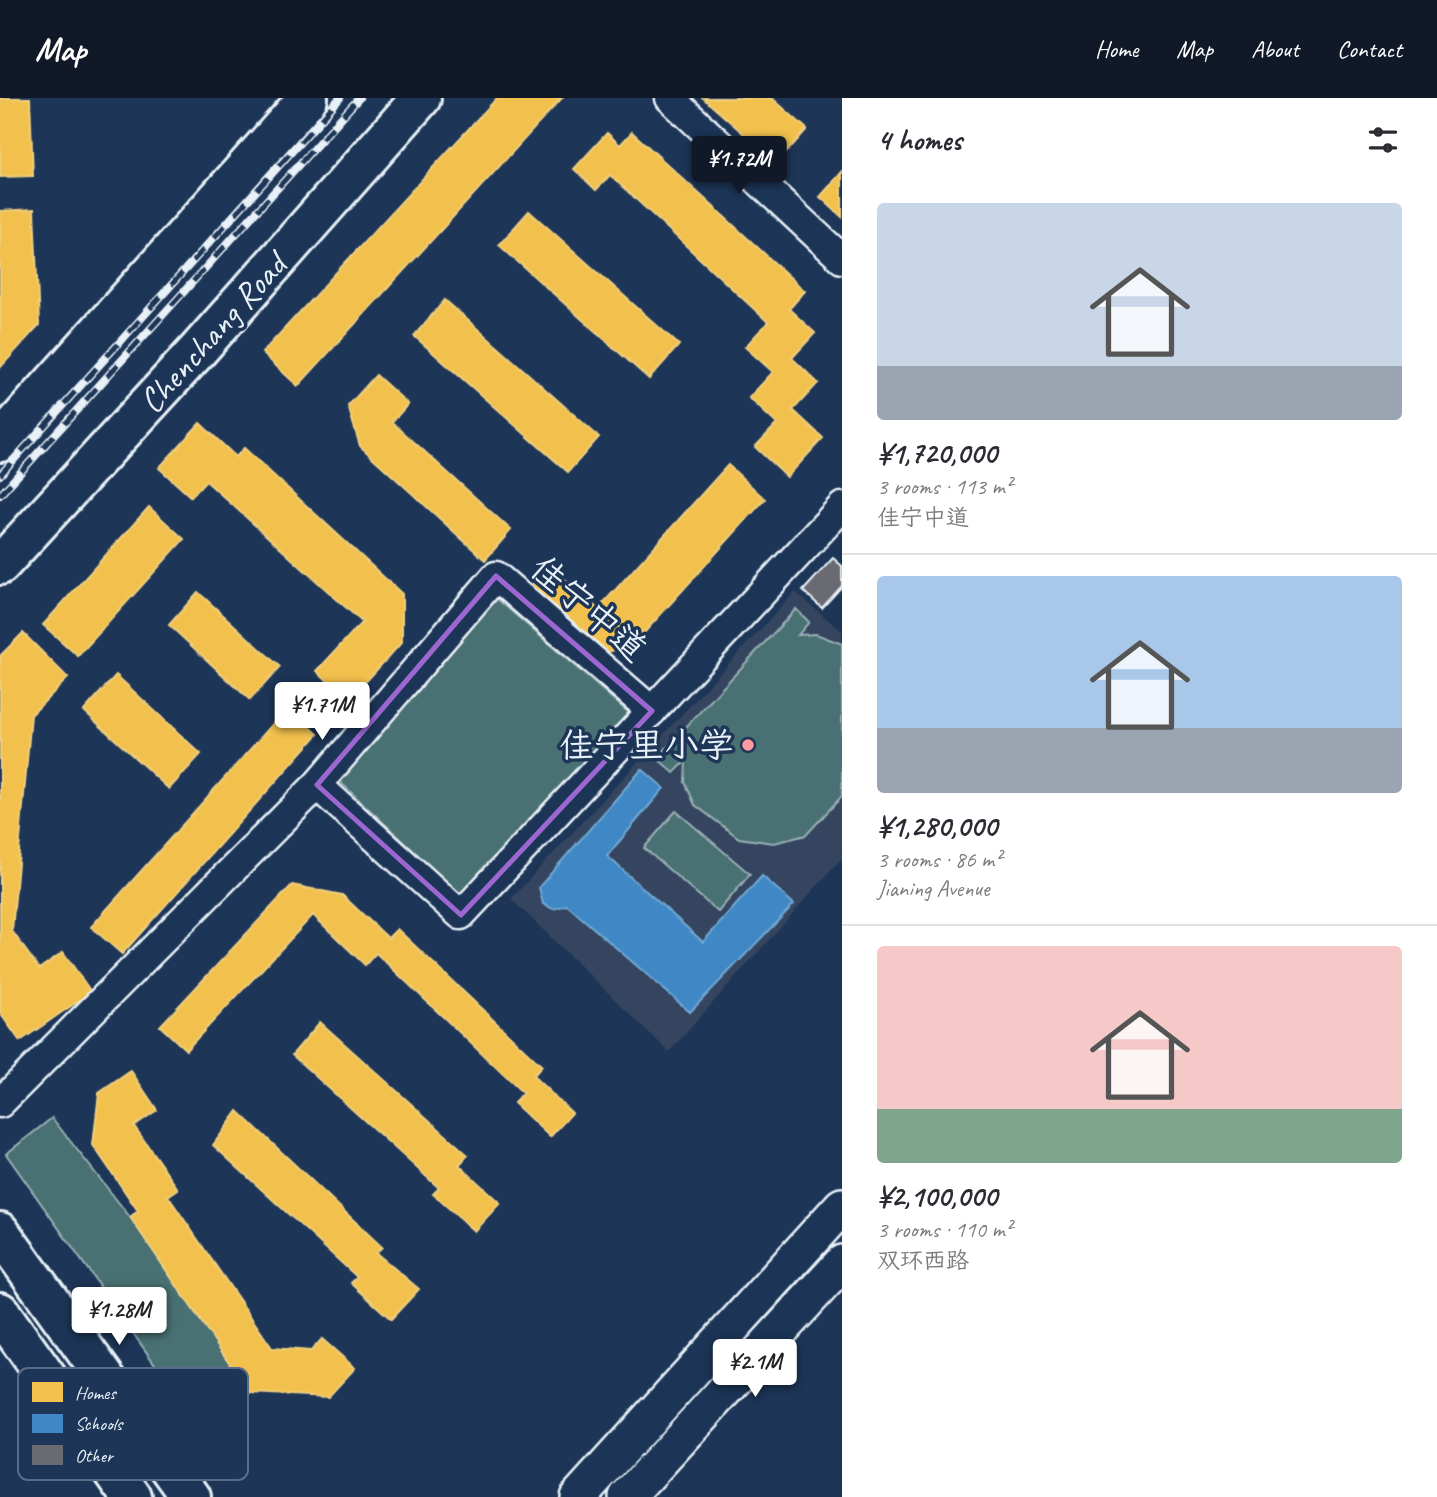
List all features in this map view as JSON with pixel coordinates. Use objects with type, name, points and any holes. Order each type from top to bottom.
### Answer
[{"type":"main road","points":[[0,442],[308,98]]},
{"type":"main road","name":"Chenchang Road","points":[[0,565],[198,350],[421,98]]},
{"type":"main road","points":[[0,1232],[98,1368]]},
{"type":"main road","points":[[0,1312],[40,1368]]},
{"type":"main road","points":[[120,1480],[132,1497]]},
{"type":"main road","points":[[179,1480],[191,1497]]},
{"type":"street","points":[[670,98],[842,259]]},
{"type":"street","name":"佳宁中道","points":[[317,785],[461,915],[842,507]]},
{"type":"street","name":"佳宁中道","points":[[0,1103],[317,785],[496,576],[652,711]]},
{"type":"street","points":[[579,1497],[842,1206]]},
{"type":"street","points":[[627,1497],[842,1263]]},
{"type":"highlighted area","points":[[496,576],[652,711],[461,915],[317,785]]},
{"type":"shaded area","name":"佳宁里小学","points":[[795,592],[842,631],[842,858],[669,1052],[511,899]]},
{"type":"green space","points":[[495,597],[630,714],[462,896],[339,781]]},
{"type":"green space","points":[[796,609],[809,622],[798,635],[816,634],[842,644],[842,796],[806,835],[774,843],[739,838],[695,805],[685,782],[686,761],[674,773],[657,758]]},
{"type":"green space","points":[[676,811],[750,874],[718,912],[644,848]]},
{"type":"green space","points":[[52,1118],[130,1217],[233,1368],[158,1368],[6,1154]]},
{"type":"building: Homes","points":[[0,98],[30,98],[33,176],[0,177]]},
{"type":"building: Homes","points":[[497,98],[562,98],[298,386],[262,353]]},
{"type":"building: Homes","points":[[703,98],[772,98],[807,129],[777,163]]},
{"type":"building: Homes","points":[[632,132],[805,291],[789,309],[815,333],[792,358],[818,383],[793,410],[823,438],[787,477],[755,447],[777,424],[749,398],[773,372],[745,347],[768,322],[610,175],[596,190],[574,169],[607,133],[620,145]]},
{"type":"building: Homes","points":[[842,172],[842,217],[820,197]]},
{"type":"building: Homes","points":[[34,209],[39,325],[0,368],[0,211]]},
{"type":"building: Homes","points":[[529,211],[679,345],[649,379],[499,245]]},
{"type":"building: Homes","points":[[445,300],[599,437],[568,472],[414,336]]},
{"type":"building: Homes","points":[[376,375],[408,404],[392,422],[511,530],[485,560],[360,446],[348,406]]},
{"type":"building: Homes","points":[[200,423],[236,457],[244,448],[402,594],[402,642],[349,700],[317,671],[362,622],[206,481],[191,497],[159,468]]},
{"type":"building: Homes","points":[[728,465],[765,499],[633,645],[604,653],[530,586],[549,565],[598,609]]},
{"type":"building: Homes","points":[[149,507],[184,539],[78,656],[43,625]]},
{"type":"building: Homes","points":[[198,592],[280,667],[250,700],[169,625]]},
{"type":"building: Homes","points":[[23,633],[68,678],[31,715],[12,931],[39,969],[63,952],[91,992],[20,1041],[0,1013],[0,656]]},
{"type":"building: Homes","points":[[116,675],[201,754],[169,789],[84,711]]},
{"type":"building: Homes","points":[[288,707],[318,734],[122,954],[91,927]]},
{"type":"building: Homes","points":[[292,885],[342,895],[388,938],[397,929],[542,1066],[533,1076],[572,1113],[550,1137],[514,1103],[523,1093],[376,953],[365,965],[313,915],[186,1050],[160,1026]]},
{"type":"building: Homes","points":[[320,1022],[468,1155],[459,1165],[500,1203],[474,1231],[433,1194],[439,1188],[292,1055]]},
{"type":"building: Homes","points":[[131,1071],[157,1110],[134,1126],[178,1189],[168,1196],[272,1348],[311,1351],[322,1339],[355,1368],[328,1397],[250,1393],[248,1368],[233,1368],[130,1217],[138,1211],[93,1145],[99,1093]]},
{"type":"building: Homes","points":[[238,1111],[382,1247],[376,1253],[419,1289],[391,1319],[351,1283],[357,1277],[213,1145]]},
{"type":"building: Schools","points":[[642,769],[664,788],[607,856],[703,942],[762,876],[794,904],[690,1012],[567,905],[553,909],[543,904],[539,887]]},
{"type":"building: Other","points":[[833,558],[842,566],[842,586],[822,608],[803,591]]},
{"type":"railway","points":[[0,475],[340,98]]},
{"type":"railway","points":[[0,495],[359,98]]},
{"type":"place","name":"佳宁里小学","points":[[748,745]]}]
